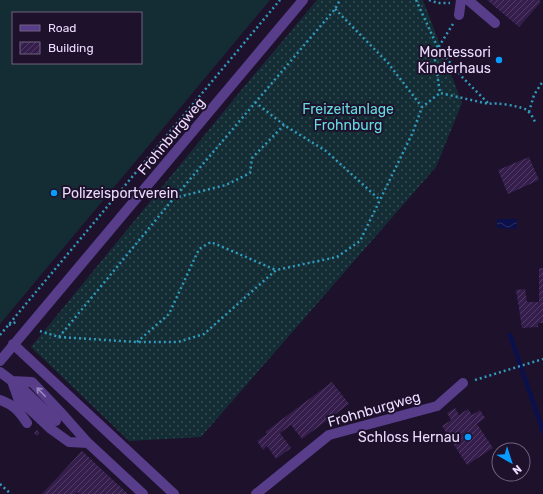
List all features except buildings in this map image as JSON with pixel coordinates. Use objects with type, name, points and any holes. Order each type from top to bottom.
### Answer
[{"type":"street","name":"Frohnburgweg","points":[[0,361],[303,0]]},
{"type":"street","points":[[458,15],[463,1],[495,23]]},
{"type":"street","points":[[13,344],[174,494]]},
{"type":"street","points":[[0,372],[60,418],[88,442],[143,494]]},
{"type":"street","points":[[12,381],[18,398],[51,429],[69,442],[88,442]]},
{"type":"street","name":"Frohnburgweg","points":[[256,494],[329,435],[437,406],[464,383]]},
{"type":"street","points":[[0,400],[10,404],[19,412],[27,423]]},
{"type":"path","points":[[0,335],[280,0]]},
{"type":"path","points":[[59,337],[174,198],[335,9],[340,0]]},
{"type":"path","points":[[416,0],[438,48],[463,78],[489,104]]},
{"type":"path","points":[[429,0],[438,4],[463,1]]},
{"type":"path","points":[[335,9],[388,63],[422,107]]},
{"type":"path","points":[[440,93],[435,60],[438,48],[458,15]]},
{"type":"path","points":[[529,112],[534,95],[543,81]]},
{"type":"path","points":[[32,322],[41,332],[59,337],[137,342],[178,342],[204,334],[276,270],[337,257],[360,241],[414,132],[422,107],[440,93]]},
{"type":"path","points":[[440,93],[489,104],[494,103],[520,108],[529,112],[535,122]]},
{"type":"path","points":[[255,102],[284,125],[326,151],[380,200]]},
{"type":"path","points":[[174,198],[226,185],[250,173],[252,158],[284,125]]},
{"type":"path","points":[[137,342],[169,314],[199,249],[211,242],[276,270]]},
{"type":"path","points":[[464,383],[543,359]]},
{"type":"path","points":[[0,484],[11,494]]},
{"type":"green space","name":"Polizeisportverein","points":[[0,0],[270,0],[0,324]]},
{"type":"green space","name":"Freizeitanlage Frohnburg","points":[[317,0],[423,0],[462,103],[436,167],[201,437],[129,441],[31,347]]},
{"type":"water","points":[[497,219],[517,219],[516,229],[497,228]]},
{"type":"waterway","points":[[510,335],[543,431]]},
{"type":"place","name":"Montessori Kinderhaus","points":[[499,60]]},
{"type":"place","name":"Polizeisportverein","points":[[54,193]]},
{"type":"place","name":"Schloss Hernau","points":[[468,437]]}]
